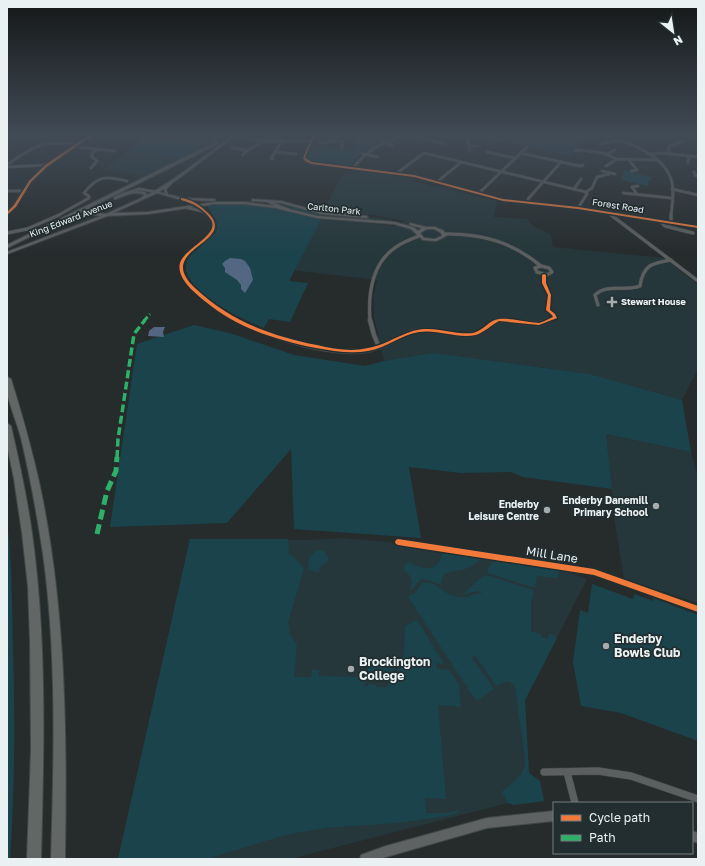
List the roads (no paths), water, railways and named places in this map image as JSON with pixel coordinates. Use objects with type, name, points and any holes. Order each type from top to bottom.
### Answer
[{"type":"highway","points":[[7,379],[17,407],[32,464],[48,559],[57,682],[59,754],[58,859]]},
{"type":"highway","points":[[7,426],[14,453],[27,528],[35,621],[37,787],[34,859]]},
{"type":"street","points":[[7,214],[30,182],[38,174]]},
{"type":"street","name":"King Edward Avenue","points":[[7,250],[156,174]]},
{"type":"street","name":"King Edward Avenue","points":[[7,250],[104,215],[140,200],[157,192],[183,174]]},
{"type":"street","name":"Forest Road","points":[[403,174],[503,200],[578,208],[606,212],[612,215],[671,222],[698,227]]},
{"type":"street","points":[[436,182],[446,174]]},
{"type":"street","points":[[478,194],[498,174]]},
{"type":"street","points":[[510,174],[586,192],[591,190],[597,178],[608,174]]},
{"type":"street","points":[[528,203],[528,199],[550,174]]},
{"type":"street","points":[[669,174],[671,179],[672,189],[671,222]]},
{"type":"street","points":[[7,233],[20,232],[31,228],[88,198],[89,196],[84,193],[96,180],[108,177],[127,181]]},
{"type":"street","points":[[574,189],[582,179]]},
{"type":"street","points":[[167,195],[165,189],[172,183]]},
{"type":"street","points":[[637,194],[632,187],[638,186]]},
{"type":"street","name":"Carlton Park","points":[[117,196],[139,189],[182,199],[271,201],[311,211],[386,219],[426,228],[438,229],[444,234]]},
{"type":"street","points":[[672,189],[698,195]]},
{"type":"street","points":[[7,191],[25,191]]},
{"type":"street","name":"King Edward Avenue","points":[[87,209],[129,192],[139,191],[144,193],[146,196],[140,200]]},
{"type":"street","points":[[578,208],[587,194],[586,192]]},
{"type":"street","points":[[623,193],[671,198]]},
{"type":"street","points":[[182,199],[199,206],[214,220],[214,229],[210,234],[184,257],[181,266],[184,278],[201,296],[222,312],[240,322],[290,340],[348,351],[367,350],[418,332],[431,330],[472,334],[480,332],[495,321],[499,320],[539,324],[555,318],[554,315],[548,310],[549,294],[545,286],[543,278],[544,275]]},
{"type":"street","points":[[182,199],[186,204],[182,209]]},
{"type":"street","points":[[269,202],[289,210]]},
{"type":"street","name":"Carlton Park","points":[[104,215],[148,213],[222,203],[269,205],[317,217],[401,224],[412,228],[426,240]]},
{"type":"street","points":[[188,208],[206,212]]},
{"type":"street","points":[[87,209],[92,215],[104,215]]},
{"type":"street","points":[[612,215],[698,281]]},
{"type":"street","points":[[660,221],[665,226],[693,233]]},
{"type":"street","points":[[379,347],[373,338],[371,324],[370,298],[374,276],[378,267],[390,252],[400,244],[411,240],[419,234],[421,230],[426,228]]},
{"type":"street","points":[[411,240],[440,239],[444,236],[444,234],[470,234],[500,241],[524,252],[542,266],[547,267],[552,271],[551,274],[544,275],[534,270],[536,267],[542,266]]},
{"type":"street","points":[[598,305],[595,295],[598,291],[606,288],[635,289],[640,286],[640,278],[643,270],[656,262],[672,260]]},
{"type":"street","name":"Mill Lane","points":[[398,542],[594,572],[698,609]]},
{"type":"street","points":[[544,772],[598,771],[631,776],[698,799]]},
{"type":"street","points":[[567,772],[575,802]]},
{"type":"street","points":[[365,859],[386,851],[487,823],[553,816]]},
{"type":"place","name":"Stewart House","points":[[612,302]]},
{"type":"place","name":"Enderby Danemill Primary School","points":[[656,506]]},
{"type":"place","name":"Enderby Leisure Centre","points":[[547,510]]},
{"type":"place","name":"Enderby Bowls Club","points":[[606,646]]},
{"type":"place","name":"Brockington College","points":[[351,669]]}]
